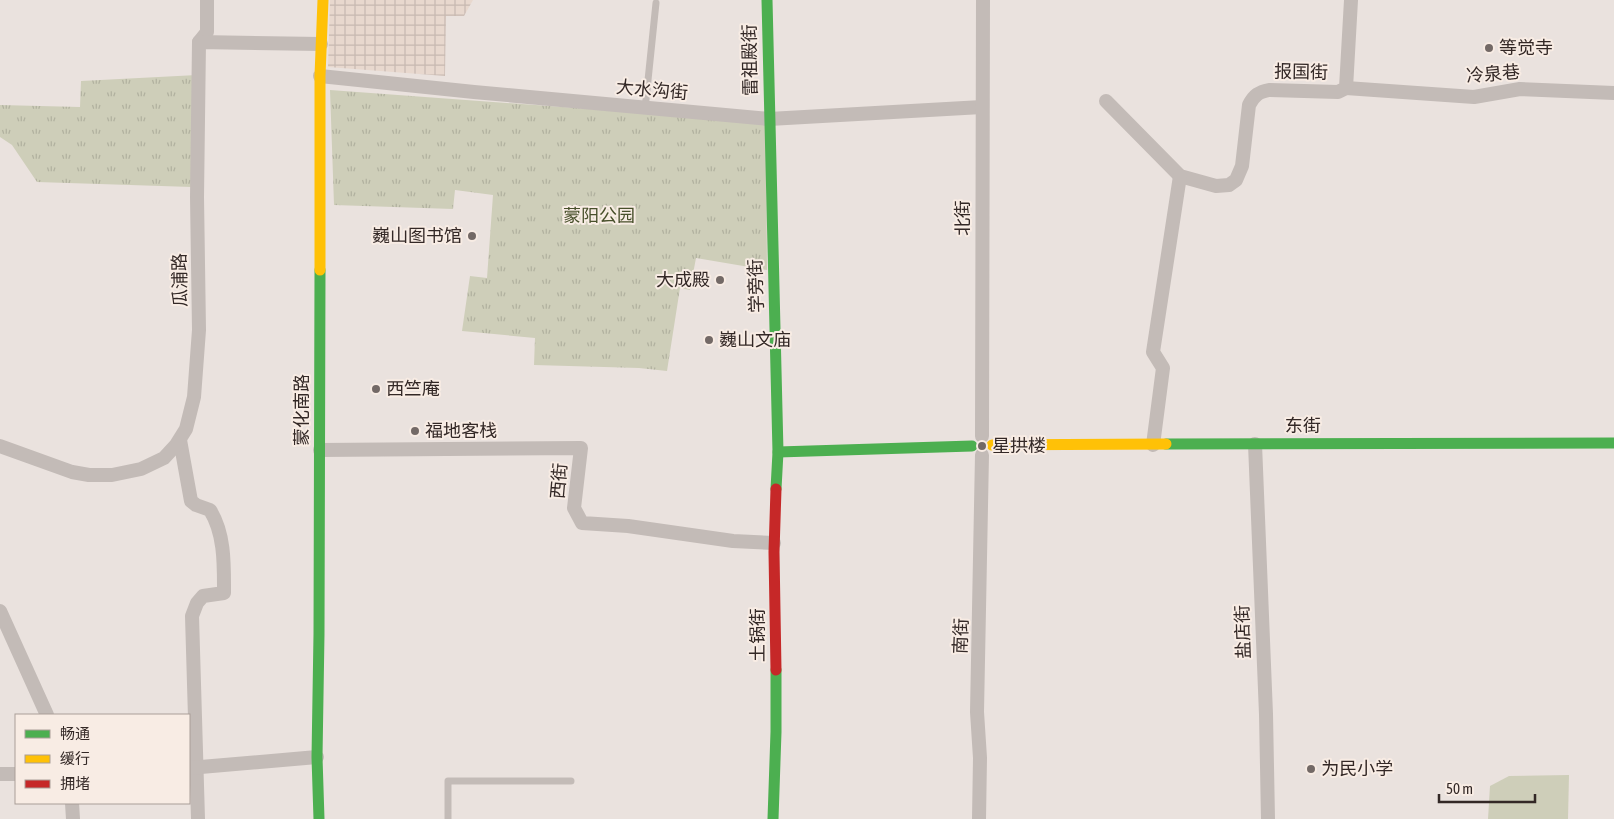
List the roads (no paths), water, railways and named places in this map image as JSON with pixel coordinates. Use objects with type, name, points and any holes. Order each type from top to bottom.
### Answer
[{"type":"street","name":"瓜浦路","points":[[0,446],[72,472],[89,475],[112,475],[141,469],[164,458],[180,440],[186,429],[194,397],[199,330],[197,197],[199,42],[207,32],[207,0]]},
{"type":"street","name":"蒙化南路","points":[[319,819],[317,757],[320,450],[320,76],[323,0]]},
{"type":"street","name":"雷祖殿街","points":[[767,0],[769,119]]},
{"type":"street","name":"北街","points":[[982,446],[983,0]]},
{"type":"street","name":"报国街","points":[[1180,176],[1216,186],[1229,185],[1236,180],[1242,166],[1249,105],[1253,97],[1258,93],[1269,90],[1338,92],[1346,88],[1351,0]]},
{"type":"street","points":[[199,42],[321,44]]},
{"type":"street","name":"大水沟街","points":[[320,76],[645,109],[769,119],[982,107]]},
{"type":"street","name":"冷泉巷","points":[[1346,88],[1474,97],[1520,89],[1614,93]]},
{"type":"street","points":[[1106,101],[1180,176],[1153,352],[1163,368],[1153,445]]},
{"type":"street","name":"学旁街","points":[[769,119],[778,452]]},
{"type":"street","points":[[180,440],[191,501],[210,510],[217,521],[225,561],[224,593],[203,596],[197,603],[192,616],[193,768],[198,819]]},
{"type":"street","name":"东街","points":[[982,446],[1614,443]]},
{"type":"street","name":"盐店街","points":[[1255,444],[1266,714],[1268,819]]},
{"type":"street","points":[[778,452],[982,446]]},
{"type":"street","name":"南街","points":[[979,819],[980,758],[977,712],[982,446]]},
{"type":"street","name":"西街","points":[[320,450],[581,448],[574,508],[582,523],[628,526],[734,541],[774,543]]},
{"type":"street","name":"土锅街","points":[[773,819],[776,722],[774,543],[775,482],[778,452]]},
{"type":"street","points":[[0,610],[47,714]]},
{"type":"street","points":[[193,768],[317,757]]},
{"type":"street","points":[[0,774],[15,774]]},
{"type":"street","points":[[72,804],[73,819]]},
{"type":"lane","points":[[645,109],[656,2]]},
{"type":"lane","points":[[448,819],[448,781],[571,781]]},
{"type":"place","name":"等觉寺","points":[[1489,48]]},
{"type":"place","name":"巍山图书馆","points":[[472,236]]},
{"type":"place","name":"大成殿","points":[[720,280]]},
{"type":"place","name":"巍山文庙","points":[[709,340]]},
{"type":"place","name":"西竺庵","points":[[376,389]]},
{"type":"place","name":"福地客栈","points":[[415,431]]},
{"type":"place","name":"星拱楼","points":[[982,446]]},
{"type":"place","name":"为民小学","points":[[1311,769]]},
{"type":"park label","name":"蒙阳公园","points":[[599,216]]}]
